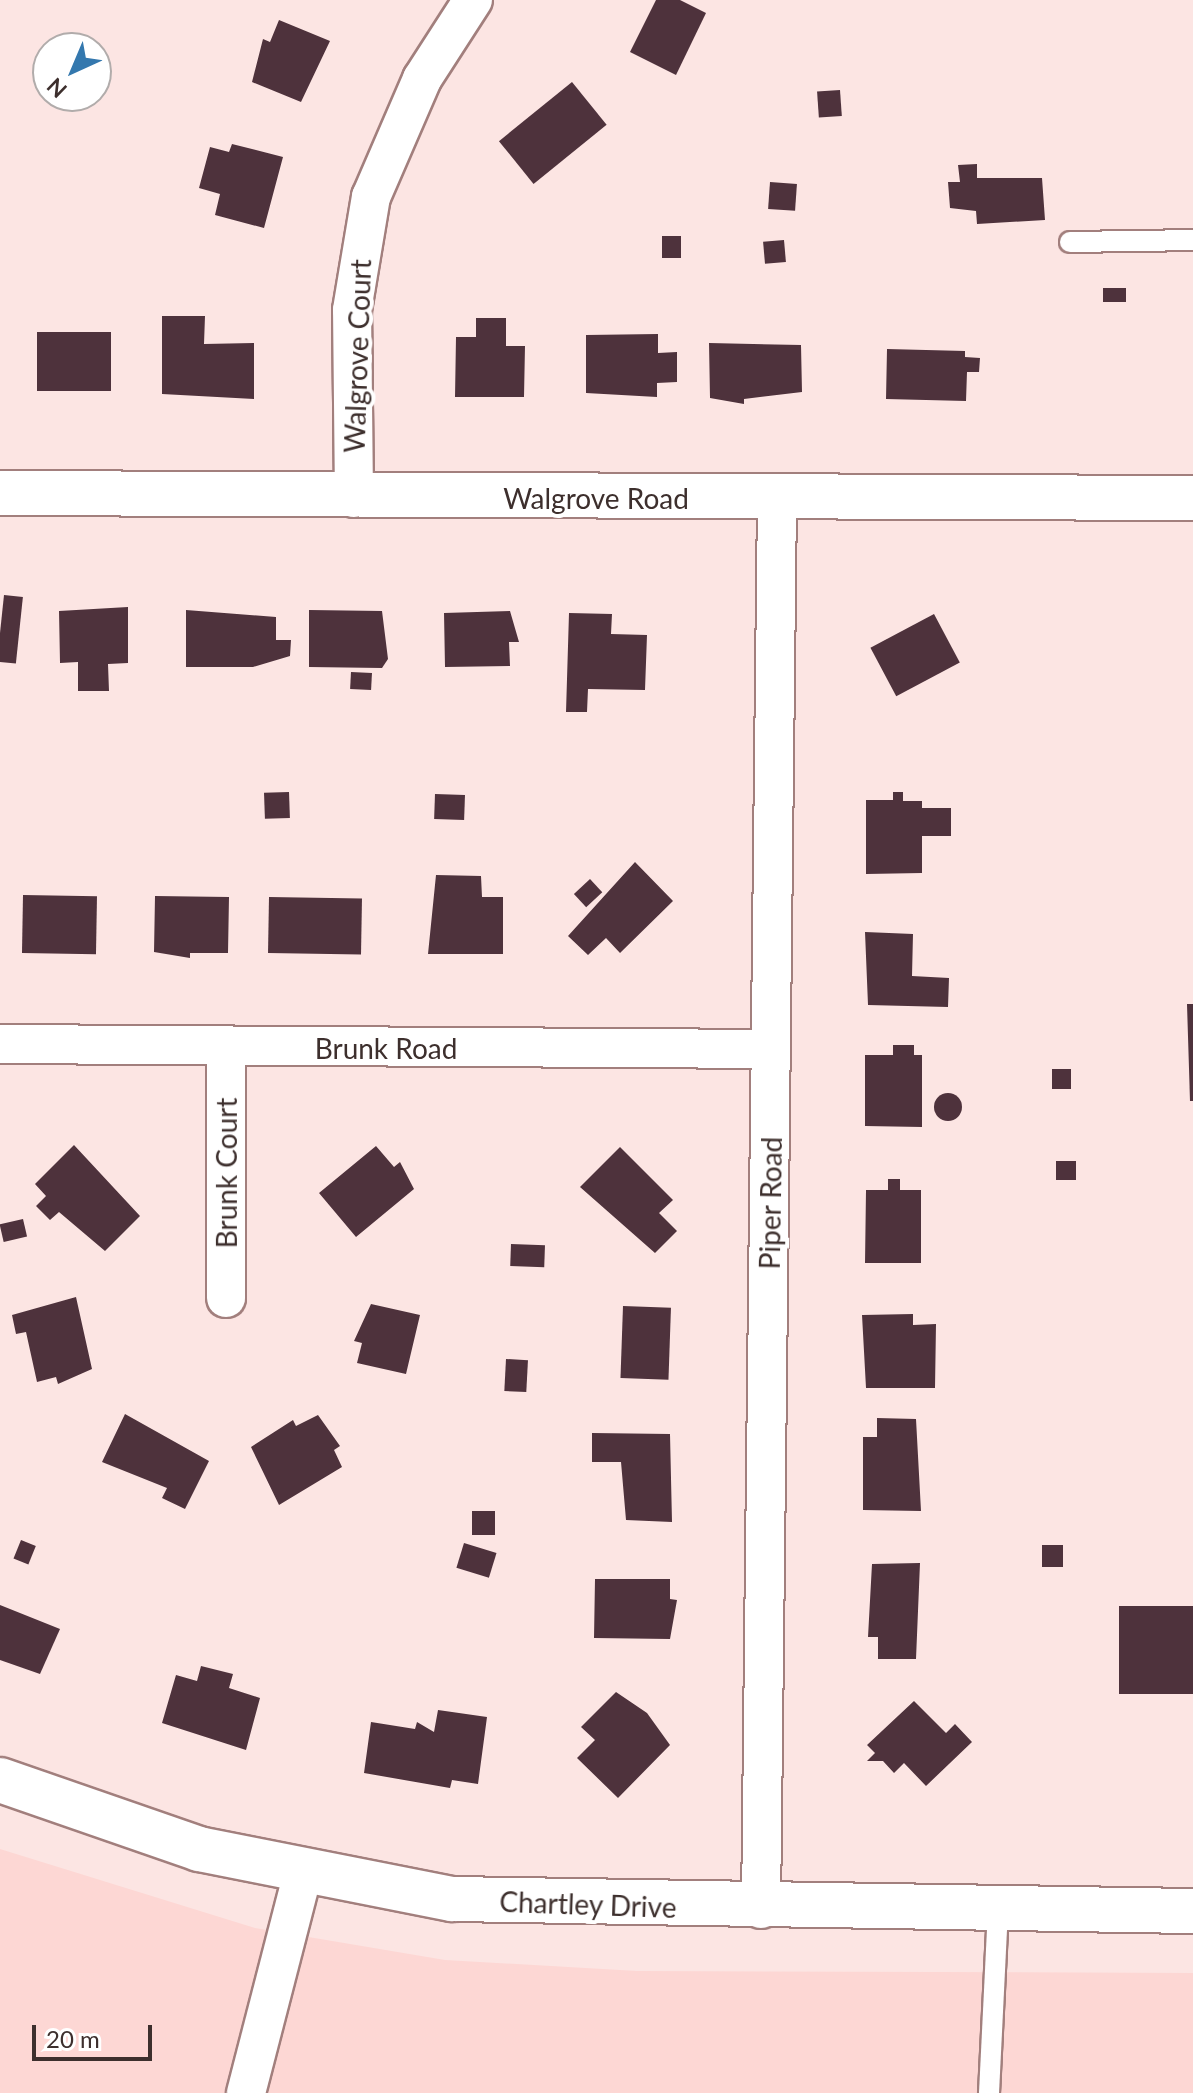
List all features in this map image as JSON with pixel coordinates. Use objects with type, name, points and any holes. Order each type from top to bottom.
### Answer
[{"type":"street","name":"Walgrove Court","points":[[354,498],[352,310],[365,223],[422,79],[473,0]]},
{"type":"street","name":"Walgrove Road","points":[[0,493],[354,498],[1193,498]]},
{"type":"street","name":"Piper Road","points":[[761,1909],[777,498]]},
{"type":"street","name":"Brunk Road","points":[[0,1044],[226,1048],[771,1049]]},
{"type":"street","name":"Brunk Court","points":[[226,1048],[226,1298]]},
{"type":"street","name":"Chartley Drive","points":[[0,1780],[199,1849],[303,1873],[452,1899],[761,1909],[1193,1911]]},
{"type":"street","points":[[246,2093],[303,1873]]},
{"type":"lane","points":[[1070,242],[1193,240]]},
{"type":"lane","points":[[989,2093],[998,1910]]},
{"type":"shaded area","points":[[0,1849],[255,1928],[445,1960],[637,1971],[1193,1973],[1193,2093],[0,2093]]},
{"type":"building","points":[[656,0],[680,0],[706,13],[676,75],[630,52]]},
{"type":"building","points":[[279,20],[330,41],[301,102],[252,82],[263,39],[270,42]]},
{"type":"building","points":[[572,82],[607,125],[534,184],[499,141]]},
{"type":"building","points":[[840,90],[842,116],[819,118],[817,92]]},
{"type":"building","points":[[232,144],[283,157],[264,228],[215,215],[220,194],[199,188],[210,147],[229,152]]},
{"type":"building","points":[[977,164],[977,178],[1042,178],[1045,220],[977,224],[976,211],[950,208],[948,182],[960,182],[958,165]]},
{"type":"building","points":[[770,182],[797,184],[795,211],[768,209]]},
{"type":"building","points":[[662,236],[681,236],[681,258],[662,258]]},
{"type":"building","points":[[784,240],[786,262],[765,264],[763,242]]},
{"type":"building","points":[[1103,288],[1126,288],[1126,302],[1103,302]]},
{"type":"building","points":[[162,316],[205,316],[204,344],[254,343],[254,399],[162,394]]},
{"type":"building","points":[[476,318],[506,318],[506,346],[525,346],[524,397],[455,397],[456,337],[476,337]]},
{"type":"building","points":[[37,332],[111,332],[111,391],[37,391]]},
{"type":"building","points":[[658,334],[658,353],[677,352],[677,382],[657,383],[657,397],[586,393],[586,335]]},
{"type":"building","points":[[709,343],[801,345],[802,392],[744,399],[744,404],[710,398]]},
{"type":"building","points":[[887,349],[965,351],[965,357],[980,358],[979,372],[967,372],[966,401],[886,399]]},
{"type":"building","points":[[4,595],[23,597],[16,664],[0,662]]},
{"type":"building","points":[[128,607],[128,663],[108,664],[109,691],[78,691],[78,662],[60,663],[59,611]]},
{"type":"building","points":[[186,610],[276,617],[276,640],[291,640],[290,656],[253,667],[186,667]]},
{"type":"building","points":[[309,610],[382,611],[388,659],[382,668],[309,667]]},
{"type":"building","points":[[510,611],[519,642],[509,642],[510,666],[445,667],[444,613]]},
{"type":"building","points":[[569,613],[612,614],[611,634],[647,635],[645,690],[588,689],[587,712],[566,712]]},
{"type":"building","points":[[934,614],[960,663],[896,696],[870,648]]},
{"type":"building","points":[[351,672],[372,673],[371,690],[350,689]]},
{"type":"building","points":[[289,792],[290,818],[265,819],[264,793]]},
{"type":"building","points":[[893,792],[903,792],[903,801],[922,801],[922,808],[951,808],[951,836],[922,836],[922,873],[866,874],[866,800],[893,800]]},
{"type":"building","points":[[435,794],[465,795],[464,820],[434,819]]},
{"type":"building","points":[[635,862],[673,901],[620,953],[606,938],[588,955],[568,936]]},
{"type":"building","points":[[436,875],[481,876],[482,897],[503,897],[503,954],[428,954]]},
{"type":"building","points":[[590,879],[602,892],[586,907],[574,894]]},
{"type":"building","points":[[23,895],[97,896],[96,954],[22,953]]},
{"type":"building","points":[[155,896],[229,897],[228,953],[190,953],[190,958],[154,952]]},
{"type":"building","points":[[269,897],[362,899],[361,955],[268,953]]},
{"type":"building","points":[[865,932],[913,934],[912,976],[949,978],[948,1007],[868,1005]]},
{"type":"building","points":[[1187,1004],[1193,1004],[1193,1101],[1190,1101]]},
{"type":"building","points":[[893,1045],[914,1045],[914,1055],[922,1055],[922,1127],[865,1126],[865,1055],[893,1055]]},
{"type":"building","points":[[1052,1069],[1071,1069],[1071,1089],[1052,1089]]},
{"type":"building","points":[[948,1093],[958,1097],[962,1107],[958,1117],[948,1121],[938,1117],[934,1107],[938,1097]]},
{"type":"building","points":[[74,1145],[140,1216],[105,1251],[59,1212],[50,1220],[36,1206],[46,1196],[35,1184]]},
{"type":"building","points":[[376,1146],[394,1167],[400,1162],[414,1189],[356,1237],[319,1193]]},
{"type":"building","points":[[620,1147],[673,1200],[659,1213],[677,1231],[655,1253],[580,1187]]},
{"type":"building","points":[[1056,1161],[1076,1161],[1076,1180],[1056,1180]]},
{"type":"building","points":[[888,1179],[900,1179],[900,1190],[921,1190],[921,1263],[865,1263],[866,1190],[888,1190]]},
{"type":"building","points":[[23,1219],[27,1237],[4,1242],[0,1224]]},
{"type":"building","points":[[511,1244],[545,1245],[544,1267],[510,1266]]},
{"type":"building","points":[[76,1297],[92,1369],[58,1384],[56,1377],[37,1382],[26,1332],[16,1334],[12,1315]]},
{"type":"building","points":[[371,1304],[420,1315],[406,1374],[357,1363],[362,1343],[354,1341]]},
{"type":"building","points":[[623,1306],[671,1308],[668,1380],[620,1378]]},
{"type":"building","points":[[913,1314],[913,1325],[936,1324],[935,1388],[866,1388],[862,1315]]},
{"type":"building","points":[[506,1359],[528,1360],[526,1392],[504,1391]]},
{"type":"building","points":[[125,1414],[209,1461],[185,1509],[162,1498],[167,1488],[102,1462]]},
{"type":"building","points":[[318,1415],[340,1446],[334,1450],[342,1467],[279,1505],[251,1447],[293,1420],[296,1426]]},
{"type":"building","points":[[877,1418],[916,1419],[921,1511],[863,1510],[863,1437],[877,1437]]},
{"type":"building","points":[[592,1433],[670,1434],[672,1522],[626,1520],[621,1462],[592,1462]]},
{"type":"building","points":[[472,1511],[495,1511],[495,1535],[472,1535]]},
{"type":"building","points":[[21,1540],[36,1546],[28,1565],[14,1559]]},
{"type":"building","points":[[464,1543],[497,1553],[489,1578],[456,1568]]},
{"type":"building","points":[[1042,1545],[1063,1545],[1063,1567],[1042,1567]]},
{"type":"building","points":[[920,1563],[916,1659],[878,1659],[878,1637],[868,1637],[872,1564]]},
{"type":"building","points":[[595,1579],[670,1579],[670,1599],[677,1600],[670,1639],[594,1638]]},
{"type":"building","points":[[0,1605],[60,1629],[40,1674],[0,1660]]},
{"type":"building","points":[[1119,1606],[1193,1606],[1193,1694],[1119,1694]]},
{"type":"building","points":[[201,1666],[233,1674],[229,1688],[260,1698],[246,1750],[162,1723],[176,1675],[197,1681]]},
{"type":"building","points":[[616,1692],[647,1713],[670,1745],[618,1798],[577,1758],[595,1740],[581,1727]]},
{"type":"building","points":[[914,1701],[946,1733],[955,1724],[972,1742],[926,1786],[904,1763],[894,1773],[883,1761],[867,1761],[875,1753],[867,1745]]},
{"type":"building","points":[[438,1710],[487,1717],[478,1784],[452,1780],[450,1788],[364,1773],[371,1722],[415,1729],[417,1722],[434,1732]]}]
